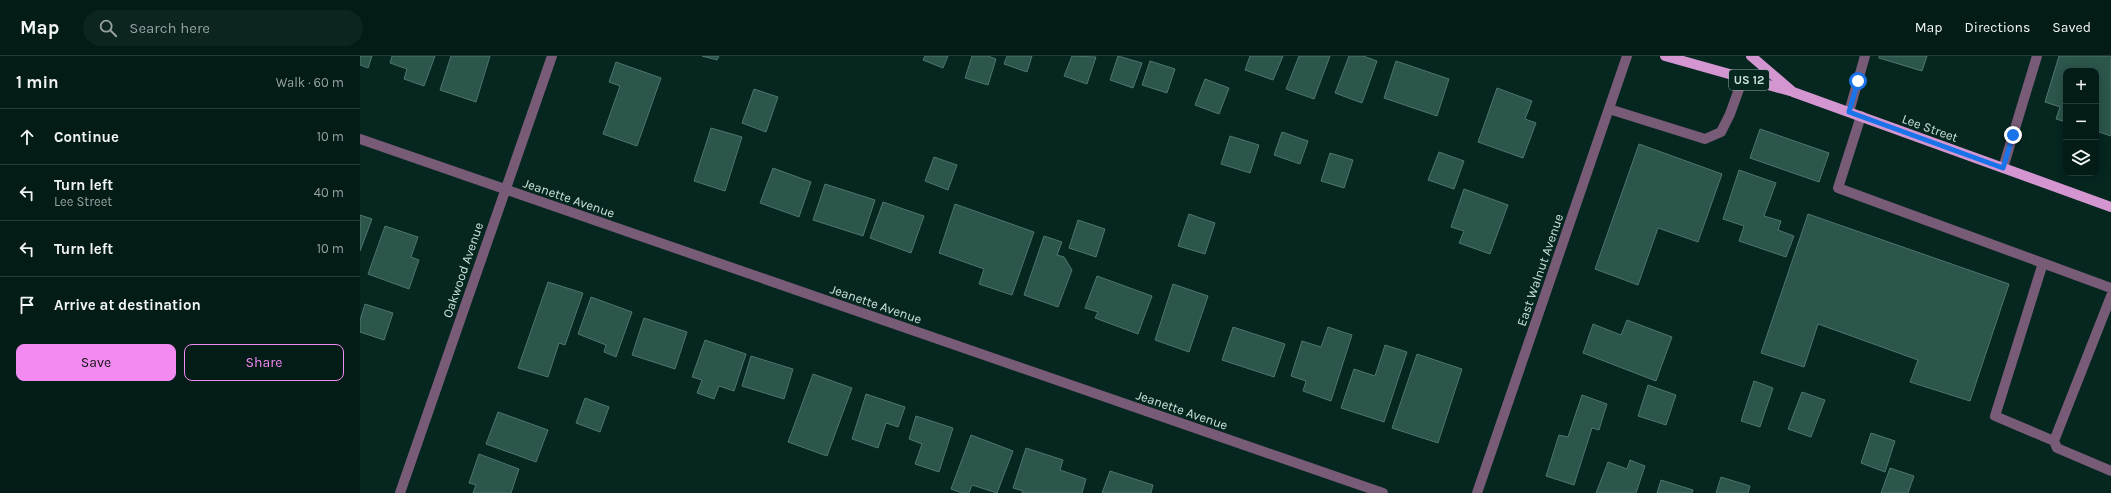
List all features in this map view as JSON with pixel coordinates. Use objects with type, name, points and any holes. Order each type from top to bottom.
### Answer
[{"type":"main road","name":"US 12","points":[[1665,56],[1793,92]]},
{"type":"main road","name":"Lee Street","points":[[1751,56],[1793,92],[2111,207]]},
{"type":"street","name":"Oakwood Avenue","points":[[400,493],[552,56]]},
{"type":"street","name":"East Walnut Avenue","points":[[1477,493],[1627,56]]},
{"type":"street","points":[[1849,112],[1865,56]]},
{"type":"street","points":[[2003,168],[2037,56]]},
{"type":"street","points":[[1609,109],[1705,139],[1721,132],[1730,114],[1743,78]]},
{"type":"street","points":[[1861,116],[1838,188],[2111,288]]},
{"type":"street","name":"Jeanette Avenue","points":[[360,140],[1383,493]]},
{"type":"street","points":[[2043,263],[1995,416],[2054,441],[2057,448],[2111,470]]},
{"type":"street","points":[[2054,441],[2111,296]]},
{"type":"building","points":[[360,56],[372,56],[368,68],[360,65]]},
{"type":"building","points":[[392,56],[435,56],[424,86],[404,79],[407,69],[390,63]]},
{"type":"building","points":[[451,56],[490,56],[476,102],[440,90]]},
{"type":"building","points":[[702,56],[719,56],[717,60]]},
{"type":"building","points":[[925,56],[948,56],[943,68],[923,60]]},
{"type":"building","points":[[972,56],[988,56],[996,59],[988,85],[965,78]]},
{"type":"building","points":[[1007,56],[1032,56],[1027,72],[1004,64]]},
{"type":"building","points":[[1072,56],[1096,57],[1087,84],[1064,76]]},
{"type":"building","points":[[1118,56],[1142,63],[1133,88],[1110,80]]},
{"type":"building","points":[[1250,56],[1283,56],[1273,80],[1245,70]]},
{"type":"building","points":[[1299,56],[1330,56],[1314,99],[1286,89]]},
{"type":"building","points":[[1349,56],[1363,56],[1377,61],[1362,103],[1335,93]]},
{"type":"building","points":[[1879,56],[1927,56],[1922,71],[1879,58]]},
{"type":"building","points":[[2059,56],[2111,56],[2111,136],[2099,132],[2099,68],[2063,68],[2063,121],[2056,119],[2060,107],[2045,102]]},
{"type":"building","points":[[1150,61],[1175,69],[1167,93],[1142,85]]},
{"type":"building","points":[[1396,61],[1449,79],[1437,116],[1384,98]]},
{"type":"building","points":[[616,62],[661,78],[637,146],[603,134],[620,86],[609,82]]},
{"type":"building","points":[[1205,79],[1229,88],[1219,114],[1195,105]]},
{"type":"building","points":[[1497,88],[1532,101],[1525,119],[1536,123],[1523,158],[1478,142]]},
{"type":"building","points":[[754,89],[778,97],[766,132],[742,123]]},
{"type":"building","points":[[711,128],[742,137],[725,191],[694,181]]},
{"type":"building","points":[[1760,129],[1829,153],[1819,182],[1750,158]]},
{"type":"building","points":[[1282,132],[1308,141],[1300,164],[1274,155]]},
{"type":"building","points":[[1230,136],[1259,145],[1250,173],[1221,164]]},
{"type":"building","points":[[1639,144],[1722,174],[1698,242],[1658,228],[1638,285],[1595,269]]},
{"type":"building","points":[[1439,152],[1464,161],[1454,189],[1428,180]]},
{"type":"building","points":[[1330,153],[1353,160],[1344,188],[1321,181]]},
{"type":"building","points":[[934,157],[957,165],[948,190],[925,181]]},
{"type":"building","points":[[773,168],[811,182],[799,217],[760,203]]},
{"type":"building","points":[[1739,170],[1776,183],[1764,216],[1781,221],[1778,230],[1794,236],[1786,257],[1739,241],[1744,226],[1723,219]]},
{"type":"building","points":[[825,184],[875,200],[863,236],[813,220]]},
{"type":"building","points":[[1464,189],[1508,205],[1490,254],[1459,243],[1464,231],[1451,227]]},
{"type":"building","points":[[883,202],[924,216],[911,253],[870,238]]},
{"type":"building","points":[[955,204],[1034,232],[1012,295],[979,284],[984,269],[939,253]]},
{"type":"building","points":[[1189,214],[1215,223],[1205,254],[1178,246]]},
{"type":"building","points":[[1808,214],[2009,284],[1970,401],[1910,382],[1918,360],[1818,324],[1804,367],[1761,353]]},
{"type":"building","points":[[360,215],[372,219],[360,251]]},
{"type":"building","points":[[1078,220],[1105,229],[1096,257],[1069,248]]},
{"type":"building","points":[[385,226],[418,237],[411,257],[419,260],[409,289],[368,274]]},
{"type":"building","points":[[1044,236],[1062,242],[1057,255],[1064,257],[1072,270],[1058,307],[1024,295]]},
{"type":"building","points":[[1097,276],[1152,296],[1138,334],[1095,318],[1098,312],[1085,308]]},
{"type":"building","points":[[548,282],[583,293],[565,345],[559,343],[548,377],[518,368]]},
{"type":"building","points":[[1173,284],[1208,296],[1189,352],[1155,340]]},
{"type":"building","points":[[591,297],[632,312],[616,357],[604,352],[606,345],[578,334]]},
{"type":"building","points":[[365,304],[393,313],[384,340],[360,332],[360,320]]},
{"type":"building","points":[[644,318],[687,332],[675,369],[632,355]]},
{"type":"building","points":[[1627,320],[1672,337],[1656,381],[1583,353],[1593,324],[1621,335]]},
{"type":"building","points":[[1233,327],[1285,344],[1274,377],[1222,360]]},
{"type":"building","points":[[1328,327],[1352,335],[1331,401],[1303,391],[1306,381],[1291,376],[1302,341],[1321,347]]},
{"type":"building","points":[[705,340],[746,354],[734,391],[719,386],[714,399],[697,393],[702,380],[692,377]]},
{"type":"building","points":[[1385,345],[1407,352],[1384,422],[1341,408],[1354,369],[1375,376]]},
{"type":"building","points":[[1417,354],[1462,369],[1438,443],[1392,428]]},
{"type":"building","points":[[751,356],[793,369],[784,399],[742,386]]},
{"type":"building","points":[[813,374],[852,388],[827,456],[788,442]]},
{"type":"building","points":[[1754,381],[1773,388],[1760,427],[1741,421]]},
{"type":"building","points":[[1648,385],[1676,395],[1666,425],[1638,416]]},
{"type":"building","points":[[1802,392],[1825,400],[1811,437],[1788,429]]},
{"type":"building","points":[[866,394],[905,407],[898,427],[886,423],[878,448],[852,439]]},
{"type":"building","points":[[1582,395],[1607,404],[1599,430],[1592,428],[1574,485],[1546,476],[1559,435],[1568,437]]},
{"type":"building","points":[[585,398],[609,407],[600,432],[576,423]]},
{"type":"building","points":[[498,412],[548,430],[536,462],[486,444]]},
{"type":"building","points":[[916,416],[953,428],[939,472],[915,464],[922,444],[909,439]]},
{"type":"building","points":[[1871,433],[1895,441],[1885,472],[1861,463]]},
{"type":"building","points":[[971,435],[1013,451],[997,493],[972,485],[969,493],[962,493],[951,489]]},
{"type":"building","points":[[1026,448],[1063,460],[1060,470],[1086,479],[1082,493],[1022,493],[1023,491],[1013,488]]},
{"type":"building","points":[[479,454],[519,469],[511,493],[473,493],[476,485],[469,483]]},
{"type":"building","points":[[1630,460],[1645,466],[1636,493],[1596,493],[1608,462],[1627,469]]},
{"type":"building","points":[[1890,468],[1914,476],[1908,493],[1881,493]]},
{"type":"building","points":[[1110,471],[1153,485],[1151,493],[1102,493]]},
{"type":"building","points":[[1721,477],[1750,486],[1748,493],[1716,493]]},
{"type":"building","points":[[1661,480],[1693,490],[1692,493],[1657,493]]},
{"type":"route","points":[[1858,81],[1849,112],[2003,168],[2013,135]]}]
